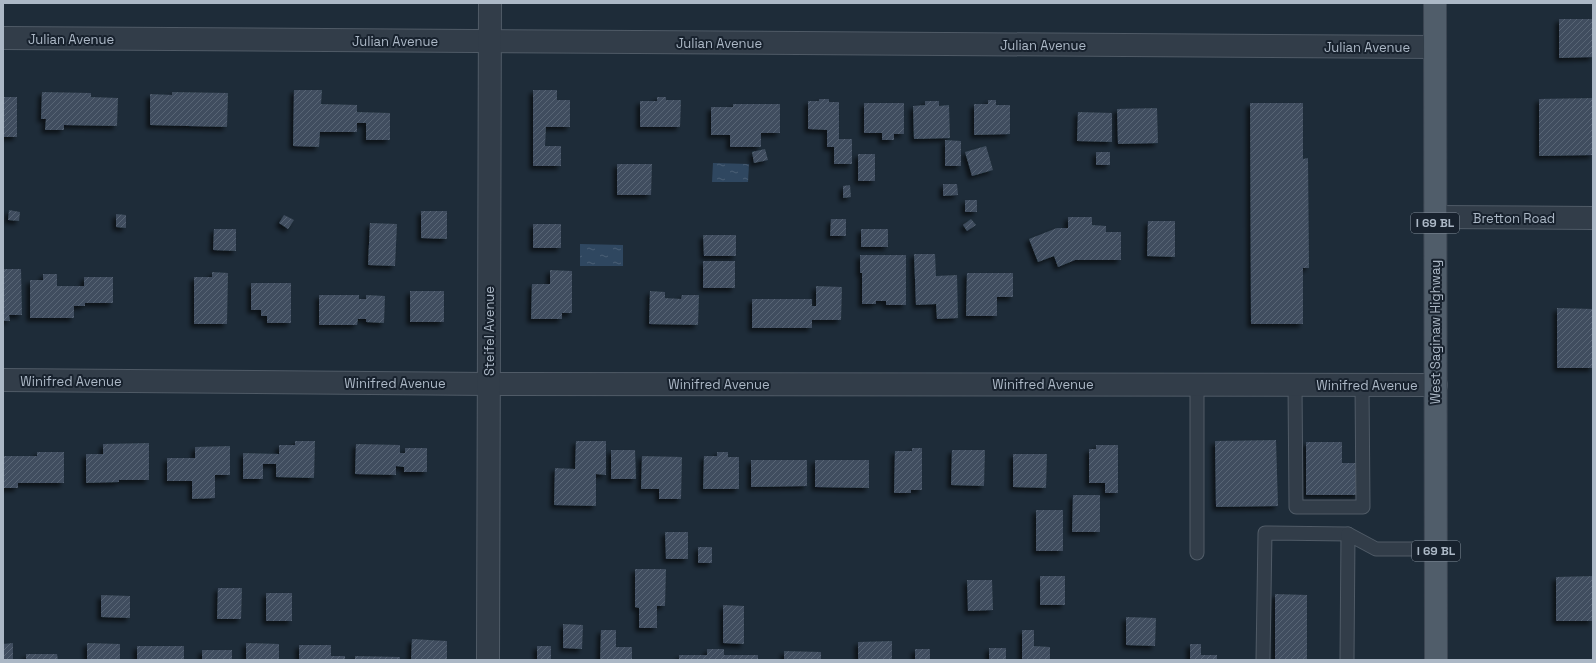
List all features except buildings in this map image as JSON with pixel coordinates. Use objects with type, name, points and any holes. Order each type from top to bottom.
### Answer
[{"type":"main road","name":"West Saginaw Highway","points":[[1435,3],[1436,660]]},
{"type":"street","name":"Steifel Avenue","points":[[488,660],[490,3]]},
{"type":"street","name":"Julian Avenue","points":[[3,38],[1435,47]]},
{"type":"street","name":"Bretton Road","points":[[1435,217],[1593,218]]},
{"type":"street","name":"Winifred Avenue","points":[[3,380],[488,384],[1436,385]]},
{"type":"lane","points":[[1197,384],[1197,553]]},
{"type":"lane","points":[[1295,384],[1296,507],[1363,507],[1362,385]]},
{"type":"lane","points":[[1263,660],[1264,533],[1348,534],[1376,549],[1436,549]]},
{"type":"lane","points":[[1347,660],[1348,534]]},
{"type":"water","points":[[713,163],[749,164],[748,182],[712,182]]},
{"type":"water","points":[[580,244],[623,245],[623,266],[580,266]]}]
